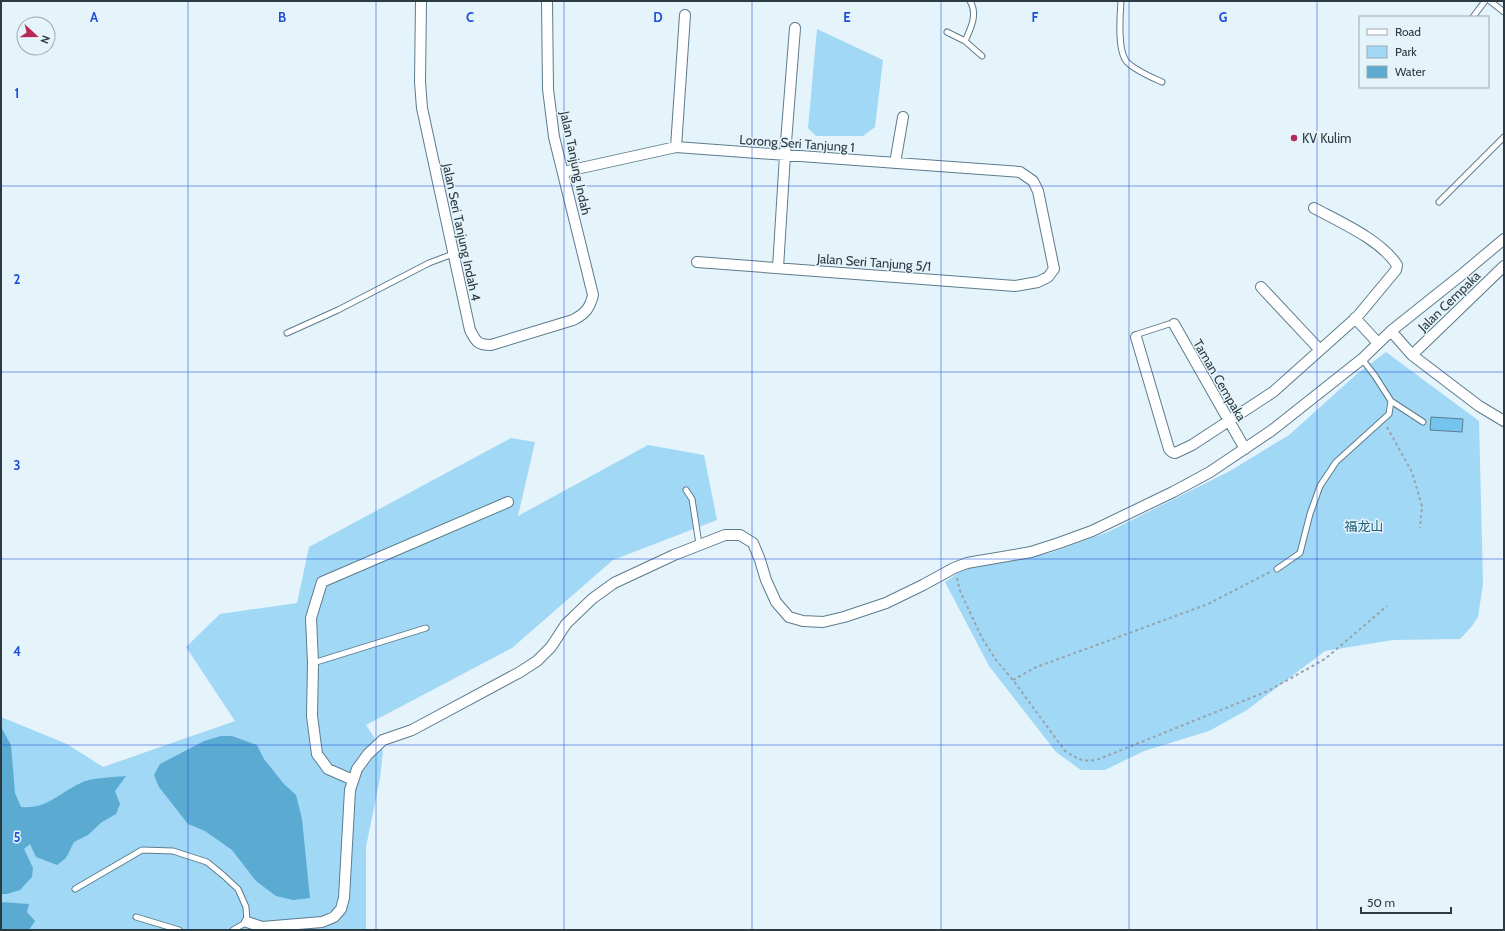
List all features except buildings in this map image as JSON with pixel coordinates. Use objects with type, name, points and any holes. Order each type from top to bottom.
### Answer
[{"type":"street","name":"Jalan Seri Tanjung Indah 4","points":[[422,1],[420,82],[422,108],[470,330],[476,341],[482,345],[491,345],[573,320],[582,315],[590,305]]},
{"type":"street","name":"Jalan Tanjung Indah","points":[[547,1],[548,89],[554,137],[593,295],[590,305]]},
{"type":"street","points":[[676,147],[685,15]]},
{"type":"street","points":[[778,268],[795,28]]},
{"type":"street","points":[[895,163],[903,117]]},
{"type":"street","name":"Lorong Seri Tanjung 1","points":[[563,172],[676,147],[1020,172],[1030,178],[1038,191],[1054,269],[1048,278]]},
{"type":"street","points":[[1136,338],[1169,449],[1172,452],[1175,453],[1192,445],[1273,392],[1355,318],[1396,270],[1397,265],[1383,250],[1353,229],[1314,208]]},
{"type":"street","points":[[247,922],[262,927],[322,922],[334,917],[341,909],[344,898],[350,790],[357,769],[368,754],[383,740],[412,730],[520,672],[537,661],[551,647],[566,624],[592,599],[614,583],[699,544],[724,535],[740,535],[753,543],[766,580],[776,602],[789,617],[803,621],[823,622],[844,617],[886,602],[967,563],[1031,552],[1059,544],[1092,531],[1173,492],[1210,472],[1245,449],[1271,431],[1362,359],[1391,331],[1504,239]]},
{"type":"street","name":"Jalan Seri Tanjung 5/1","points":[[697,262],[1015,286],[1038,282],[1048,278]]},
{"type":"street","name":"Jalan Cempaka","points":[[1412,356],[1504,266]]},
{"type":"street","points":[[1261,287],[1320,350]]},
{"type":"street","points":[[1355,318],[1378,343]]},
{"type":"street","name":"Taman Cempaka","points":[[1174,324],[1245,449]]},
{"type":"street","points":[[1391,331],[1412,356],[1479,406],[1504,421]]},
{"type":"street","points":[[353,780],[328,769],[317,754],[312,716],[313,663],[311,618],[322,582],[508,502]]},
{"type":"lane","points":[[965,41],[974,18],[974,7],[970,1]]},
{"type":"lane","points":[[1121,1],[1120,43],[1126,61],[1148,76],[1162,82]]},
{"type":"lane","points":[[1474,16],[1484,1]]},
{"type":"lane","points":[[1490,1],[1504,12]]},
{"type":"lane","points":[[947,32],[965,41],[982,56]]},
{"type":"lane","points":[[1439,202],[1504,137]]},
{"type":"lane","points":[[287,333],[338,310],[428,263],[453,254]]},
{"type":"lane","points":[[1136,338],[1138,334],[1169,324],[1174,324]]},
{"type":"lane","points":[[1362,359],[1375,376],[1391,402],[1423,422]]},
{"type":"lane","points":[[1277,569],[1300,553],[1310,514],[1320,486],[1336,462],[1389,414],[1391,402]]},
{"type":"lane","points":[[686,490],[692,499],[699,544]]},
{"type":"lane","points":[[313,663],[426,628]]},
{"type":"lane","points":[[75,889],[142,850],[173,850],[207,862],[238,889],[246,907],[247,922],[233,930]]},
{"type":"lane","points":[[136,917],[179,930]]},
{"type":"path","points":[[1383,419],[1412,472],[1422,506],[1420,528]]},
{"type":"path","points":[[954,568],[960,591],[982,638],[996,660],[1013,680],[1065,751],[1077,759],[1088,762],[1099,759],[1268,691],[1325,659],[1387,606]]},
{"type":"path","points":[[1013,680],[1034,668],[1208,604],[1277,569]]},
{"type":"green space","points":[[817,29],[883,60],[875,127],[863,136],[816,136],[808,128]]},
{"type":"green space","name":"福龙山","points":[[1386,352],[1479,421],[1483,584],[1478,617],[1472,626],[1460,639],[1393,640],[1325,651],[1247,710],[1209,731],[1144,751],[1105,770],[1081,770],[1056,752],[989,666],[945,582],[964,569],[1050,553],[1108,532],[1230,471],[1289,435],[1358,373]]},
{"type":"green space","points":[[511,438],[535,442],[518,516],[648,445],[704,455],[717,520],[613,560],[512,648],[366,725],[383,751],[380,778],[366,847],[366,930],[1,930],[1,717],[67,744],[103,767],[235,721],[186,647],[220,614],[297,603],[309,547]]},
{"type":"water","points":[[1,727],[11,745],[15,793],[21,807],[39,806],[83,782],[126,776],[115,791],[120,804],[116,814],[102,822],[88,835],[74,842],[66,858],[57,865],[36,857],[30,844],[24,849],[33,868],[32,877],[20,890],[7,894],[1,894]]},
{"type":"water","points":[[221,736],[232,736],[257,745],[264,759],[284,784],[296,795],[302,819],[310,898],[293,900],[276,896],[256,881],[232,850],[205,831],[188,824],[159,787],[154,775],[160,764],[204,741]]},
{"type":"water","points":[[1,902],[29,904],[27,912],[35,921],[29,930],[1,930]]},
{"type":"place","name":"KV Kulim","points":[[1294,138]]}]
